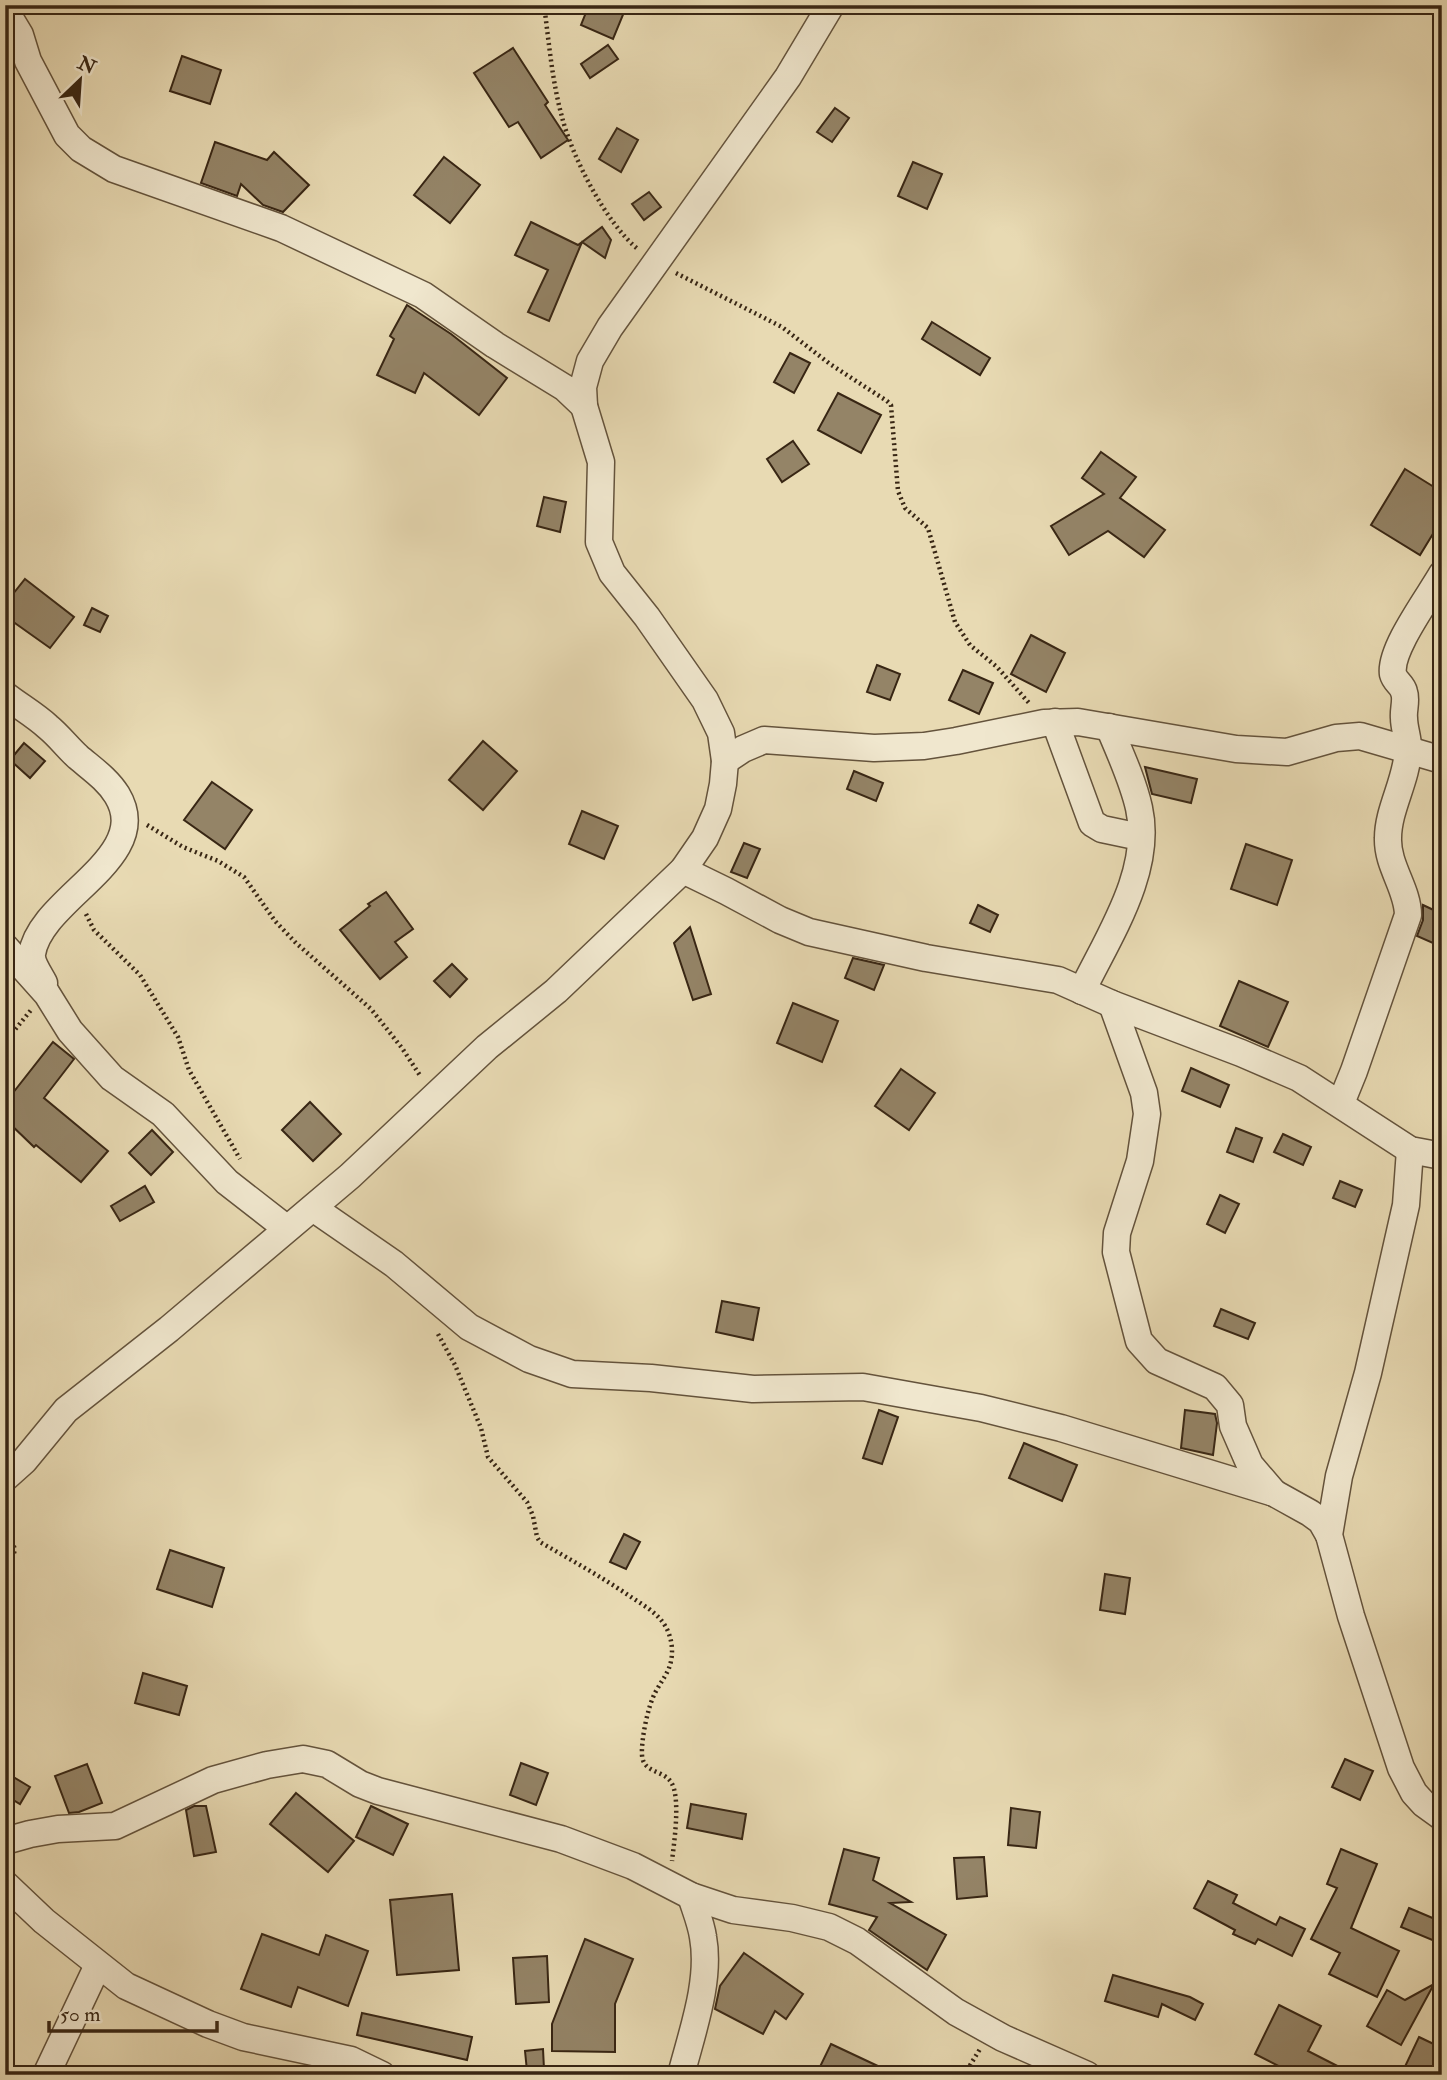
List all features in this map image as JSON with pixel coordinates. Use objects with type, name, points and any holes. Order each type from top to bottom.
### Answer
[{"type":"street","points":[[5,1478],[24,1461],[66,1410],[313,1208],[487,1047],[556,991],[683,870],[705,838],[718,809],[723,784],[725,761],[721,733],[705,700],[612,573],[603,556],[598,524],[601,462],[584,406],[584,376],[610,327],[788,77],[831,5]]},
{"type":"street","points":[[5,10],[20,35],[16,60],[67,135],[96,160],[114,169],[281,228],[423,295],[495,345],[565,388],[584,406]]},
{"type":"street","points":[[1340,1103],[1354,1071],[1408,915],[1408,901],[1395,874],[1387,839],[1408,749],[1404,720],[1405,695],[1394,679],[1394,663],[1407,631],[1442,574]]},
{"type":"street","points":[[5,695],[49,727],[97,772],[117,795],[123,808],[124,826],[117,844],[103,865],[52,916],[36,942],[32,960],[47,995]]},
{"type":"street","points":[[725,761],[764,740],[874,748],[924,746],[1050,722],[1078,722],[1236,749],[1287,752],[1348,736],[1360,736],[1442,761]]},
{"type":"street","points":[[1050,722],[1092,823],[1140,837]]},
{"type":"street","points":[[1082,991],[1130,897],[1140,837],[1139,809],[1109,727]]},
{"type":"street","points":[[683,870],[809,932],[926,958],[1049,978],[1299,1078],[1410,1150],[1442,1156]]},
{"type":"street","points":[[5,947],[47,995],[70,1031],[112,1078],[163,1114],[227,1182],[286,1228]]},
{"type":"street","points":[[1112,1004],[1144,1093],[1147,1114],[1140,1161],[1117,1233],[1116,1252],[1139,1341],[1157,1361],[1215,1387],[1230,1405],[1233,1426],[1250,1465],[1274,1493]]},
{"type":"street","points":[[1329,1535],[1339,1476],[1368,1373],[1406,1205],[1410,1150]]},
{"type":"street","points":[[313,1208],[394,1264],[468,1327],[528,1359],[572,1374],[651,1378],[753,1389],[863,1387],[981,1408],[1062,1427],[1274,1493],[1321,1521],[1329,1535],[1351,1616],[1401,1768],[1414,1793],[1442,1817]]},
{"type":"street","points":[[5,1841],[30,1833],[58,1829],[115,1826],[213,1780],[267,1765],[303,1759],[327,1764],[360,1784],[378,1791],[561,1839],[633,1866],[680,1890],[733,1910],[792,1918],[837,1930],[857,1941],[956,2012],[1003,2039],[1087,2075]]},
{"type":"street","points":[[5,1884],[44,1921],[126,1986],[243,2037],[351,2060],[382,2075]]},
{"type":"street","points":[[680,1890],[703,1937],[706,1972],[681,2075]]},
{"type":"street","points":[[46,2075],[98,1965]]},
{"type":"path","points":[[544,5],[562,118],[602,208],[629,242],[657,263],[782,327],[830,364],[891,405],[898,491],[905,508],[928,528],[955,622],[970,645],[1006,676],[1050,722]]},
{"type":"path","points":[[123,808],[183,847],[218,861],[244,877],[275,921],[296,943],[371,1009],[402,1048],[434,1098]]},
{"type":"path","points":[[84,886],[83,908],[94,930],[140,975],[178,1037],[194,1080],[246,1169]]},
{"type":"path","points":[[5,1042],[47,995]]},
{"type":"path","points":[[424,1291],[432,1323],[455,1365],[481,1427],[488,1457],[527,1502],[540,1542],[607,1580],[651,1611],[664,1623],[670,1636],[673,1655],[667,1673],[654,1694],[642,1756],[648,1769],[666,1777],[673,1786],[674,1843],[680,1890]]},
{"type":"path","points":[[5,1499],[7,1522],[15,1550],[5,1579]]},
{"type":"building","points":[[589,5],[627,5],[613,39],[581,25]]},
{"type":"building","points":[[608,45],[618,59],[590,78],[581,64]]},
{"type":"building","points":[[513,48],[548,102],[545,105],[568,140],[541,158],[518,122],[509,127],[474,73]]},
{"type":"building","points":[[182,56],[221,70],[210,104],[170,91]]},
{"type":"building","points":[[835,108],[849,118],[832,142],[817,132]]},
{"type":"building","points":[[617,128],[638,140],[621,172],[599,159]]},
{"type":"building","points":[[215,142],[267,160],[274,152],[309,185],[283,212],[263,205],[241,184],[237,196],[201,183]]},
{"type":"building","points":[[444,157],[480,185],[450,223],[414,195]]},
{"type":"building","points":[[913,162],[942,174],[927,209],[898,196]]},
{"type":"building","points":[[649,192],[661,207],[644,220],[632,204]]},
{"type":"building","points":[[531,222],[578,245],[582,242],[549,321],[528,312],[548,270],[515,255]]},
{"type":"building","points":[[602,227],[611,240],[605,258],[582,242]]},
{"type":"building","points":[[407,305],[451,334],[507,378],[479,415],[424,373],[415,393],[377,375],[394,339],[390,336]]},
{"type":"building","points":[[932,322],[990,358],[980,375],[922,339]]},
{"type":"building","points":[[790,353],[810,363],[794,393],[774,382]]},
{"type":"building","points":[[838,393],[881,415],[861,453],[818,430]]},
{"type":"building","points":[[793,441],[809,464],[782,482],[767,459]]},
{"type":"building","points":[[1101,452],[1136,477],[1120,498],[1165,530],[1144,557],[1108,531],[1069,555],[1051,526],[1104,494],[1082,478]]},
{"type":"building","points":[[1405,469],[1442,492],[1442,519],[1420,555],[1371,525]]},
{"type":"building","points":[[544,497],[566,502],[560,532],[537,526]]},
{"type":"building","points":[[25,579],[74,617],[50,648],[5,616],[5,604]]},
{"type":"building","points":[[92,608],[108,616],[100,632],[84,625]]},
{"type":"building","points":[[1031,635],[1065,653],[1046,692],[1011,674]]},
{"type":"building","points":[[877,665],[900,674],[890,700],[867,692]]},
{"type":"building","points":[[963,670],[993,683],[979,714],[949,700]]},
{"type":"building","points":[[483,741],[517,771],[483,810],[449,780]]},
{"type":"building","points":[[24,743],[45,761],[30,778],[10,760]]},
{"type":"building","points":[[1145,767],[1197,779],[1191,803],[1152,794]]},
{"type":"building","points":[[854,771],[883,783],[876,801],[847,789]]},
{"type":"building","points":[[212,782],[252,810],[225,849],[184,820]]},
{"type":"building","points":[[582,811],[618,826],[604,859],[569,844]]},
{"type":"building","points":[[744,843],[760,849],[747,878],[731,872]]},
{"type":"building","points":[[1246,844],[1292,860],[1277,905],[1231,889]]},
{"type":"building","points":[[386,892],[413,929],[395,942],[407,957],[380,979],[340,930],[370,906],[368,904]]},
{"type":"building","points":[[978,905],[998,915],[990,932],[970,923]]},
{"type":"building","points":[[1423,905],[1442,914],[1442,947],[1417,936],[1423,920]]},
{"type":"building","points":[[690,927],[711,994],[693,1000],[674,943]]},
{"type":"building","points":[[853,958],[884,965],[874,990],[845,978]]},
{"type":"building","points":[[452,964],[467,979],[450,997],[434,981]]},
{"type":"building","points":[[1239,981],[1288,1002],[1268,1047],[1220,1026]]},
{"type":"building","points":[[793,1003],[838,1021],[822,1062],[777,1043]]},
{"type":"building","points":[[53,1042],[74,1059],[44,1098],[108,1151],[81,1182],[36,1145],[34,1147],[5,1119],[5,1103]]},
{"type":"building","points":[[1191,1068],[1229,1085],[1220,1107],[1182,1091]]},
{"type":"building","points":[[901,1069],[935,1093],[909,1130],[875,1106]]},
{"type":"building","points":[[310,1102],[341,1134],[313,1161],[282,1130]]},
{"type":"building","points":[[1236,1128],[1262,1138],[1253,1162],[1227,1152]]},
{"type":"building","points":[[152,1130],[173,1152],[151,1175],[129,1153]]},
{"type":"building","points":[[1283,1134],[1311,1147],[1303,1165],[1274,1152]]},
{"type":"building","points":[[1340,1181],[1362,1190],[1355,1207],[1333,1198]]},
{"type":"building","points":[[145,1186],[154,1202],[120,1221],[111,1206]]},
{"type":"building","points":[[1220,1195],[1239,1204],[1225,1233],[1207,1224]]},
{"type":"building","points":[[722,1301],[759,1308],[753,1340],[716,1332]]},
{"type":"building","points":[[1221,1309],[1255,1323],[1248,1339],[1214,1326]]},
{"type":"building","points":[[879,1410],[898,1417],[882,1464],[863,1458]]},
{"type":"building","points":[[1185,1410],[1215,1414],[1217,1423],[1213,1455],[1181,1448]]},
{"type":"building","points":[[1024,1443],[1077,1465],[1062,1501],[1009,1478]]},
{"type":"building","points":[[624,1534],[640,1542],[626,1569],[610,1562]]},
{"type":"building","points":[[170,1550],[224,1568],[212,1607],[157,1589]]},
{"type":"building","points":[[1105,1574],[1130,1578],[1125,1614],[1100,1610]]},
{"type":"building","points":[[143,1673],[187,1686],[179,1715],[135,1703]]},
{"type":"building","points":[[1345,1759],[1373,1771],[1360,1800],[1332,1787]]},
{"type":"building","points":[[521,1763],[548,1773],[536,1805],[510,1795]]},
{"type":"building","points":[[87,1764],[102,1803],[69,1813],[55,1776]]},
{"type":"building","points":[[5,1772],[30,1787],[20,1804],[5,1795]]},
{"type":"building","points":[[296,1793],[354,1841],[328,1872],[270,1824]]},
{"type":"building","points":[[691,1804],[746,1814],[742,1839],[687,1828]]},
{"type":"building","points":[[194,1806],[206,1806],[216,1852],[194,1856],[186,1810]]},
{"type":"building","points":[[371,1806],[408,1824],[393,1855],[356,1837]]},
{"type":"building","points":[[1011,1808],[1040,1812],[1036,1848],[1008,1845]]},
{"type":"building","points":[[844,1849],[879,1858],[873,1880],[911,1902],[890,1903],[946,1935],[927,1970],[869,1930],[877,1917],[829,1904]]},
{"type":"building","points":[[1341,1849],[1377,1864],[1351,1928],[1399,1951],[1377,1997],[1329,1974],[1340,1953],[1311,1939],[1337,1888],[1327,1884]]},
{"type":"building","points":[[984,1857],[987,1896],[957,1899],[954,1858]]},
{"type":"building","points":[[1208,1881],[1237,1895],[1233,1903],[1276,1925],[1280,1917],[1305,1929],[1292,1956],[1258,1939],[1255,1944],[1233,1934],[1235,1930],[1194,1908]]},
{"type":"building","points":[[452,1894],[459,1970],[397,1975],[390,1900]]},
{"type":"building","points":[[1409,1908],[1442,1922],[1442,1944],[1401,1927]]},
{"type":"building","points":[[262,1934],[319,1955],[326,1935],[368,1951],[348,2006],[298,1987],[291,2007],[241,1989]]},
{"type":"building","points":[[585,1939],[633,1959],[615,2004],[615,2052],[552,2051],[552,2024]]},
{"type":"building","points":[[744,1953],[803,1994],[786,2019],[775,2011],[763,2034],[715,2009],[720,1986]]},
{"type":"building","points":[[547,1956],[549,2002],[516,2004],[513,1958]]},
{"type":"building","points":[[1113,1975],[1190,1997],[1203,2004],[1195,2020],[1162,2004],[1158,2017],[1105,2001]]},
{"type":"building","points":[[1434,1984],[1401,2045],[1367,2026],[1387,1990],[1405,2000]]},
{"type":"building","points":[[1279,2005],[1321,2026],[1308,2051],[1355,2075],[1296,2075],[1255,2054]]},
{"type":"building","points":[[362,2013],[472,2037],[467,2060],[357,2035]]},
{"type":"building","points":[[1419,2037],[1442,2048],[1442,2067],[1438,2075],[1401,2075]]},
{"type":"building","points":[[831,2044],[897,2075],[816,2075]]},
{"type":"building","points":[[543,2049],[544,2069],[527,2071],[525,2051]]}]
